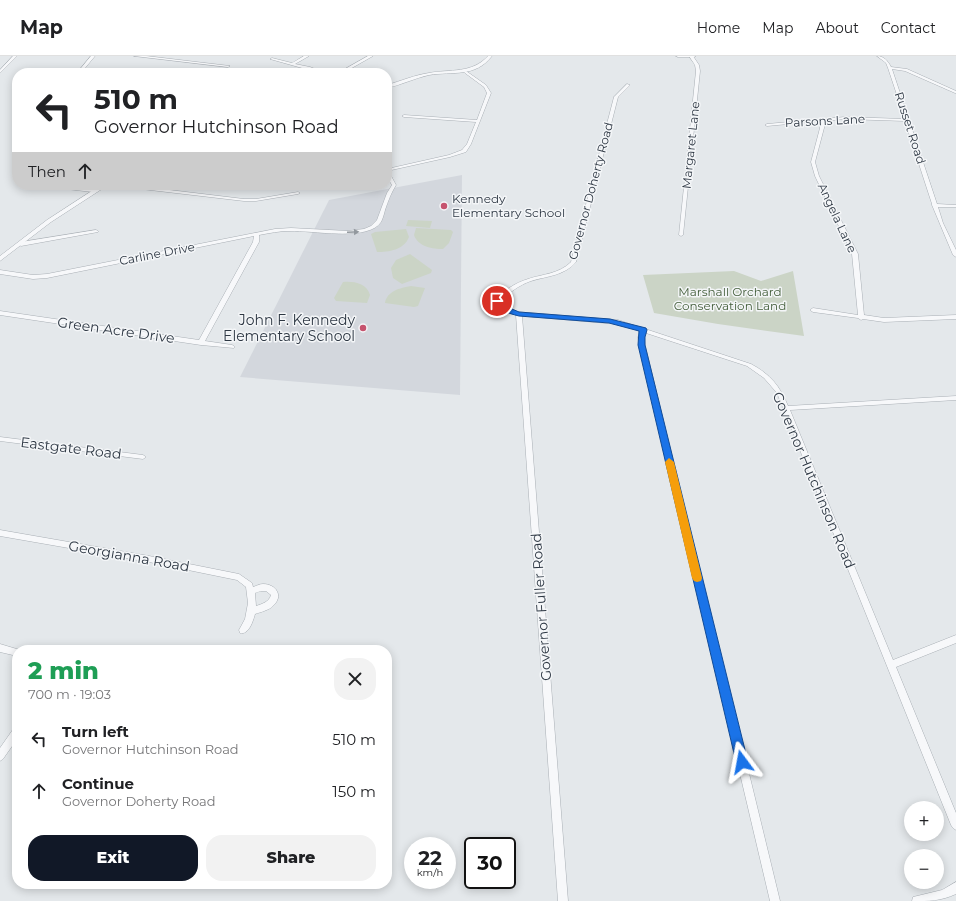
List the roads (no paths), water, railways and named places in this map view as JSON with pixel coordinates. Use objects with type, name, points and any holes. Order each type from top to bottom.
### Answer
[{"type":"street","points":[[0,72],[7,62],[15,56]]},
{"type":"street","points":[[83,68],[93,56]]},
{"type":"street","points":[[136,56],[228,66]]},
{"type":"street","points":[[292,64],[307,56]]},
{"type":"street","points":[[349,68],[371,56]]},
{"type":"street","points":[[392,85],[430,74],[466,72],[480,67],[490,56]]},
{"type":"street","points":[[678,56],[692,56]]},
{"type":"street","name":"Margaret Lane","points":[[681,235],[698,71],[697,65],[692,56]]},
{"type":"street","name":"Russet Road","points":[[879,56],[887,62],[890,68],[934,205],[955,253]]},
{"type":"street","points":[[272,59],[306,68]]},
{"type":"street","points":[[890,68],[906,70],[956,92]]},
{"type":"street","points":[[392,170],[450,156],[464,151],[469,144],[489,93],[485,86],[466,72]]},
{"type":"street","name":"Governor Doherty Road","points":[[519,314],[509,312],[498,304],[499,298],[522,283],[562,272],[573,262],[616,98],[628,85]]},
{"type":"street","points":[[404,116],[478,121]]},
{"type":"street","name":"Parsons Lane","points":[[767,125],[845,118],[907,120]]},
{"type":"street","name":"Angela Lane","points":[[822,120],[822,128],[813,162],[817,176],[853,248],[856,263],[861,318]]},
{"type":"street","points":[[84,190],[93,191]]},
{"type":"street","points":[[159,190],[244,200],[256,200],[298,193]]},
{"type":"street","name":"Carline Drive","points":[[0,272],[33,277],[47,276],[286,229],[358,232],[374,226],[381,217],[391,190]]},
{"type":"street","points":[[0,259],[49,221],[93,191]]},
{"type":"street","points":[[934,205],[956,206]]},
{"type":"street","points":[[21,244],[96,231]]},
{"type":"street","points":[[201,342],[256,242],[257,234]]},
{"type":"street","points":[[813,310],[861,318],[892,321],[956,317]]},
{"type":"street","name":"Green Acre Drive","points":[[0,313],[232,347]]},
{"type":"street","name":"Governor Hutchinson Road","points":[[519,314],[610,321],[644,330],[749,365],[762,372],[772,382],[780,393],[956,824]]},
{"type":"street","name":"Governor Fuller Road","points":[[519,314],[563,901]]},
{"type":"street","points":[[644,330],[641,337],[642,345],[775,901]]},
{"type":"street","points":[[786,408],[956,398]]},
{"type":"street","name":"Eastgate Road","points":[[0,439],[143,457]]},
{"type":"street","name":"Georgianna Road","points":[[0,534],[222,573],[242,579],[249,585],[251,591]]},
{"type":"street","points":[[243,630],[247,625],[252,611],[251,591],[259,587],[271,589],[275,594],[274,600],[270,605],[252,611]]},
{"type":"street","points":[[891,665],[956,640]]},
{"type":"street","points":[[0,648],[12,651]]},
{"type":"street","points":[[0,756],[12,738]]},
{"type":"street","points":[[917,901],[938,897],[952,891],[956,887]]},
{"type":"place","name":"Kennedy Elementary School","points":[[444,206]]},
{"type":"place","name":"John F. Kennedy Elementary School","points":[[363,328]]},
{"type":"park label","name":"Marshall Orchard Conservation Land","points":[[730,299]]}]
